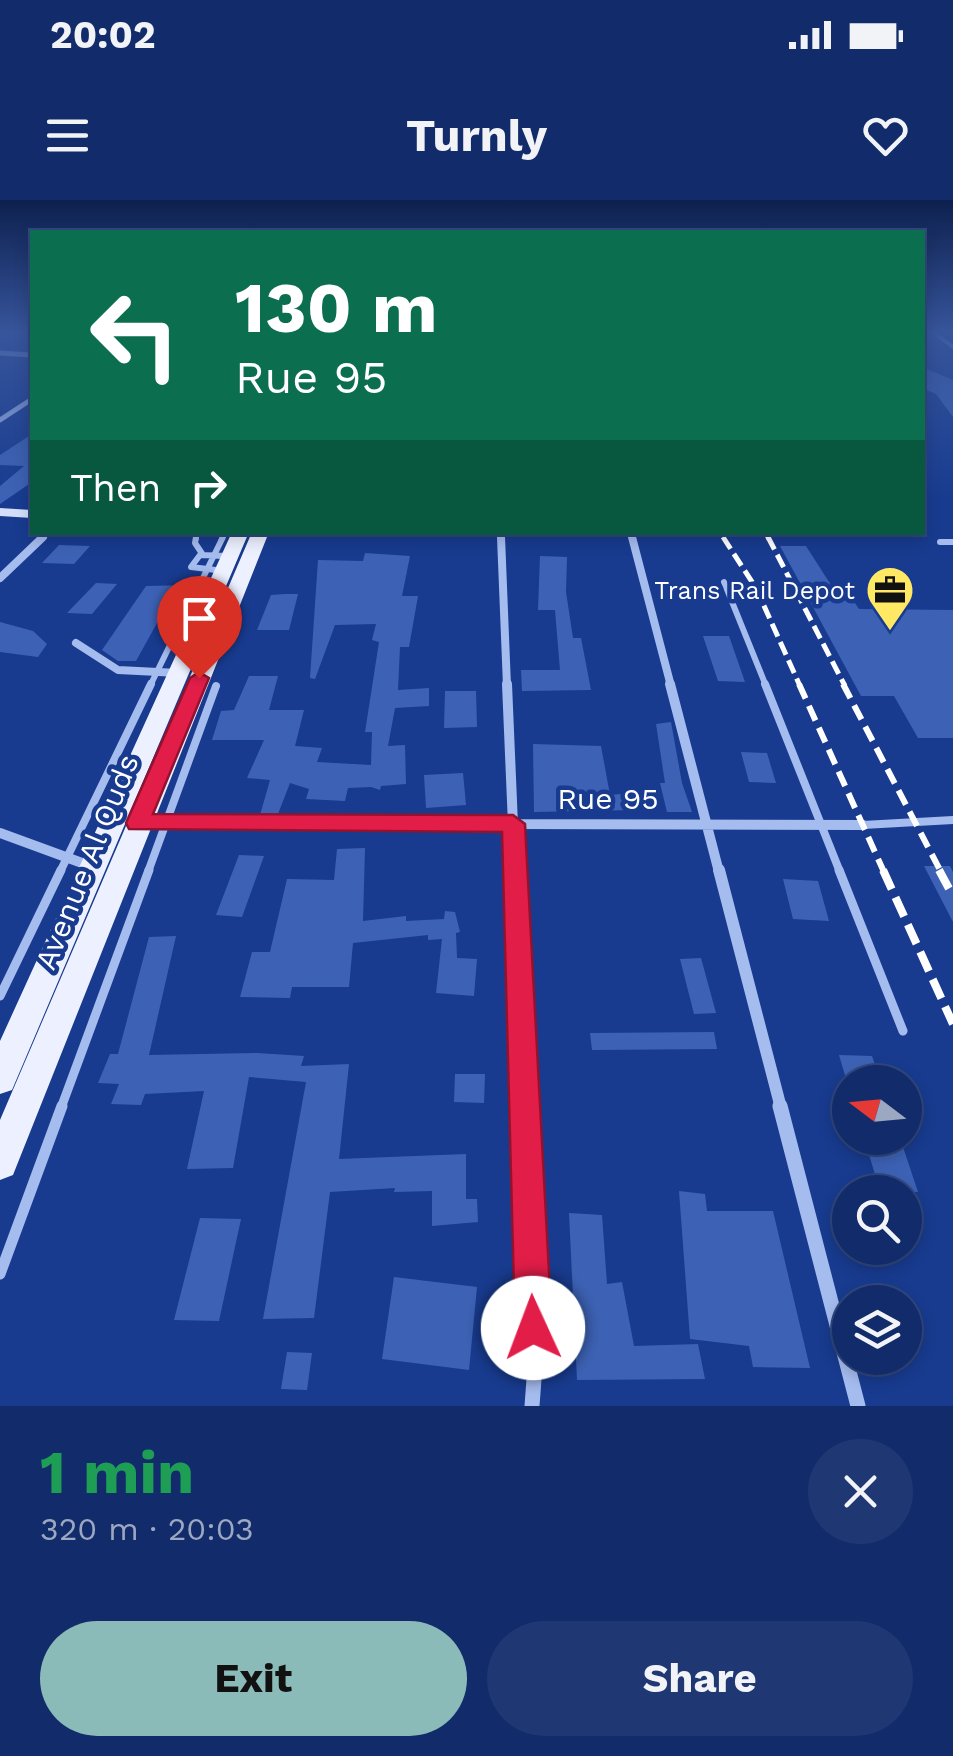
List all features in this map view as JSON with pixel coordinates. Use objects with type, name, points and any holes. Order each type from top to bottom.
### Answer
[{"type":"main road","name":"Avenue Al Quds","points":[[0,1078],[93,868],[125,823],[260,535]]},
{"type":"main road","name":"Avenue Al Quds","points":[[0,1162],[125,823],[168,673],[223,553]]},
{"type":"street","points":[[0,420],[30,399]]},
{"type":"street","points":[[0,512],[30,514]]},
{"type":"street","points":[[0,578],[45,535]]},
{"type":"street","points":[[502,535],[535,1366],[532,1406]]},
{"type":"street","points":[[632,535],[858,1406]]},
{"type":"street","points":[[76,644],[110,668],[168,673]]},
{"type":"street","name":"Rue 95","points":[[125,823],[863,825]]},
{"type":"street","points":[[0,834],[93,868]]},
{"type":"lane","points":[[196,535],[195,543],[203,554]]},
{"type":"lane","points":[[940,542],[953,542]]},
{"type":"lane","points":[[223,553],[191,567],[203,554],[223,553]]},
{"type":"lane","points":[[724,582],[903,1031]]},
{"type":"lane","name":"Avenue Al Quds","points":[[0,996],[67,858],[168,673]]},
{"type":"lane","name":"Avenue Al Quds","points":[[0,1274],[216,686]]},
{"type":"lane","points":[[863,825],[953,820]]},
{"type":"building","points":[[925,387],[953,387],[953,417],[936,394]]},
{"type":"building","points":[[30,435],[30,483],[0,504],[0,486],[24,466],[0,465],[0,455]]},
{"type":"building","points":[[59,545],[90,546],[74,564],[42,563]]},
{"type":"building","points":[[780,546],[806,546],[838,596],[850,596],[859,609],[953,610],[953,738],[918,738],[894,696],[861,696]]},
{"type":"building","points":[[365,553],[410,556],[402,596],[418,596],[409,647],[400,647],[398,690],[429,688],[429,706],[395,708],[388,746],[405,745],[406,784],[381,786],[380,790],[348,788],[345,801],[306,799],[309,789],[290,783],[278,814],[260,815],[270,780],[247,778],[264,740],[212,740],[221,711],[234,710],[249,676],[278,676],[269,710],[304,710],[295,746],[322,748],[317,762],[371,765],[372,732],[365,732],[379,642],[372,640],[376,624],[335,625],[315,679],[310,678],[318,560],[363,561]]},
{"type":"building","points":[[540,556],[567,557],[566,592],[573,638],[581,638],[591,690],[522,691],[521,670],[560,670],[555,610],[538,610]]},
{"type":"building","points":[[96,583],[117,584],[92,614],[67,613]]},
{"type":"building","points":[[663,584],[714,584],[714,600],[667,600]]},
{"type":"building","points":[[192,585],[173,623],[157,623],[136,661],[118,661],[102,650],[146,586]]},
{"type":"building","points":[[298,594],[289,630],[257,630],[271,595]]},
{"type":"building","points":[[0,622],[33,631],[47,644],[38,657],[0,652]]},
{"type":"building","points":[[703,636],[729,636],[745,682],[718,681]]},
{"type":"building","points":[[445,691],[476,691],[477,727],[444,728]]},
{"type":"building","points":[[671,722],[682,783],[692,812],[667,812],[660,783],[665,783],[656,724]]},
{"type":"building","points":[[533,744],[601,746],[610,795],[631,793],[632,810],[534,812]]},
{"type":"building","points":[[741,752],[767,753],[776,783],[749,782]]},
{"type":"building","points":[[463,773],[466,805],[426,808],[424,775]]},
{"type":"building","points":[[365,848],[363,921],[406,916],[406,921],[444,919],[445,911],[455,912],[460,932],[456,933],[457,958],[477,959],[474,996],[436,993],[442,939],[428,940],[428,935],[353,943],[349,987],[292,987],[290,998],[240,997],[252,952],[270,952],[287,879],[334,880],[337,849]]},
{"type":"building","points":[[239,855],[264,856],[242,917],[216,915]]},
{"type":"building","points":[[924,866],[950,866],[953,922]]},
{"type":"building","points":[[783,879],[818,881],[829,921],[793,919]]},
{"type":"building","points":[[176,936],[149,1055],[257,1053],[304,1056],[301,1066],[349,1064],[339,1159],[466,1154],[466,1199],[477,1199],[478,1222],[432,1226],[432,1191],[394,1192],[395,1188],[330,1192],[314,1318],[263,1319],[306,1082],[249,1077],[233,1168],[187,1169],[204,1091],[145,1094],[141,1105],[111,1104],[119,1084],[98,1083],[110,1054],[118,1054],[149,937]]},
{"type":"building","points":[[701,958],[716,1013],[694,1014],[680,959]]},
{"type":"building","points":[[714,1032],[717,1049],[592,1050],[590,1033]]},
{"type":"building","points":[[839,1055],[872,1056],[875,1065],[842,1065]]},
{"type":"building","points":[[455,1074],[485,1074],[484,1103],[454,1102]]},
{"type":"building","points":[[869,1155],[906,1155],[912,1175],[875,1175]]},
{"type":"building","points":[[679,1191],[705,1194],[707,1211],[773,1211],[810,1368],[753,1367],[749,1346],[690,1339]]},
{"type":"building","points":[[569,1213],[602,1215],[607,1284],[622,1282],[634,1346],[698,1344],[705,1379],[577,1380]]},
{"type":"building","points":[[200,1218],[241,1219],[219,1321],[174,1320]]},
{"type":"building","points":[[394,1277],[477,1287],[469,1370],[382,1359]]},
{"type":"building","points":[[287,1352],[312,1353],[307,1390],[281,1389]]},
{"type":"railway","points":[[766,535],[769,540]]},
{"type":"railway","points":[[723,537],[756,588],[800,686]]},
{"type":"railway","points":[[768,537],[845,686]]},
{"type":"railway","points":[[799,684],[884,872]]},
{"type":"railway","points":[[843,684],[941,872]]},
{"type":"railway","points":[[883,870],[953,1024]]},
{"type":"railway","points":[[939,870],[953,896]]},
{"type":"place","name":"Trans Rail Depot","points":[[890,632]]},
{"type":"route","points":[[199,678],[138,823],[513,824],[533,1328]]}]
